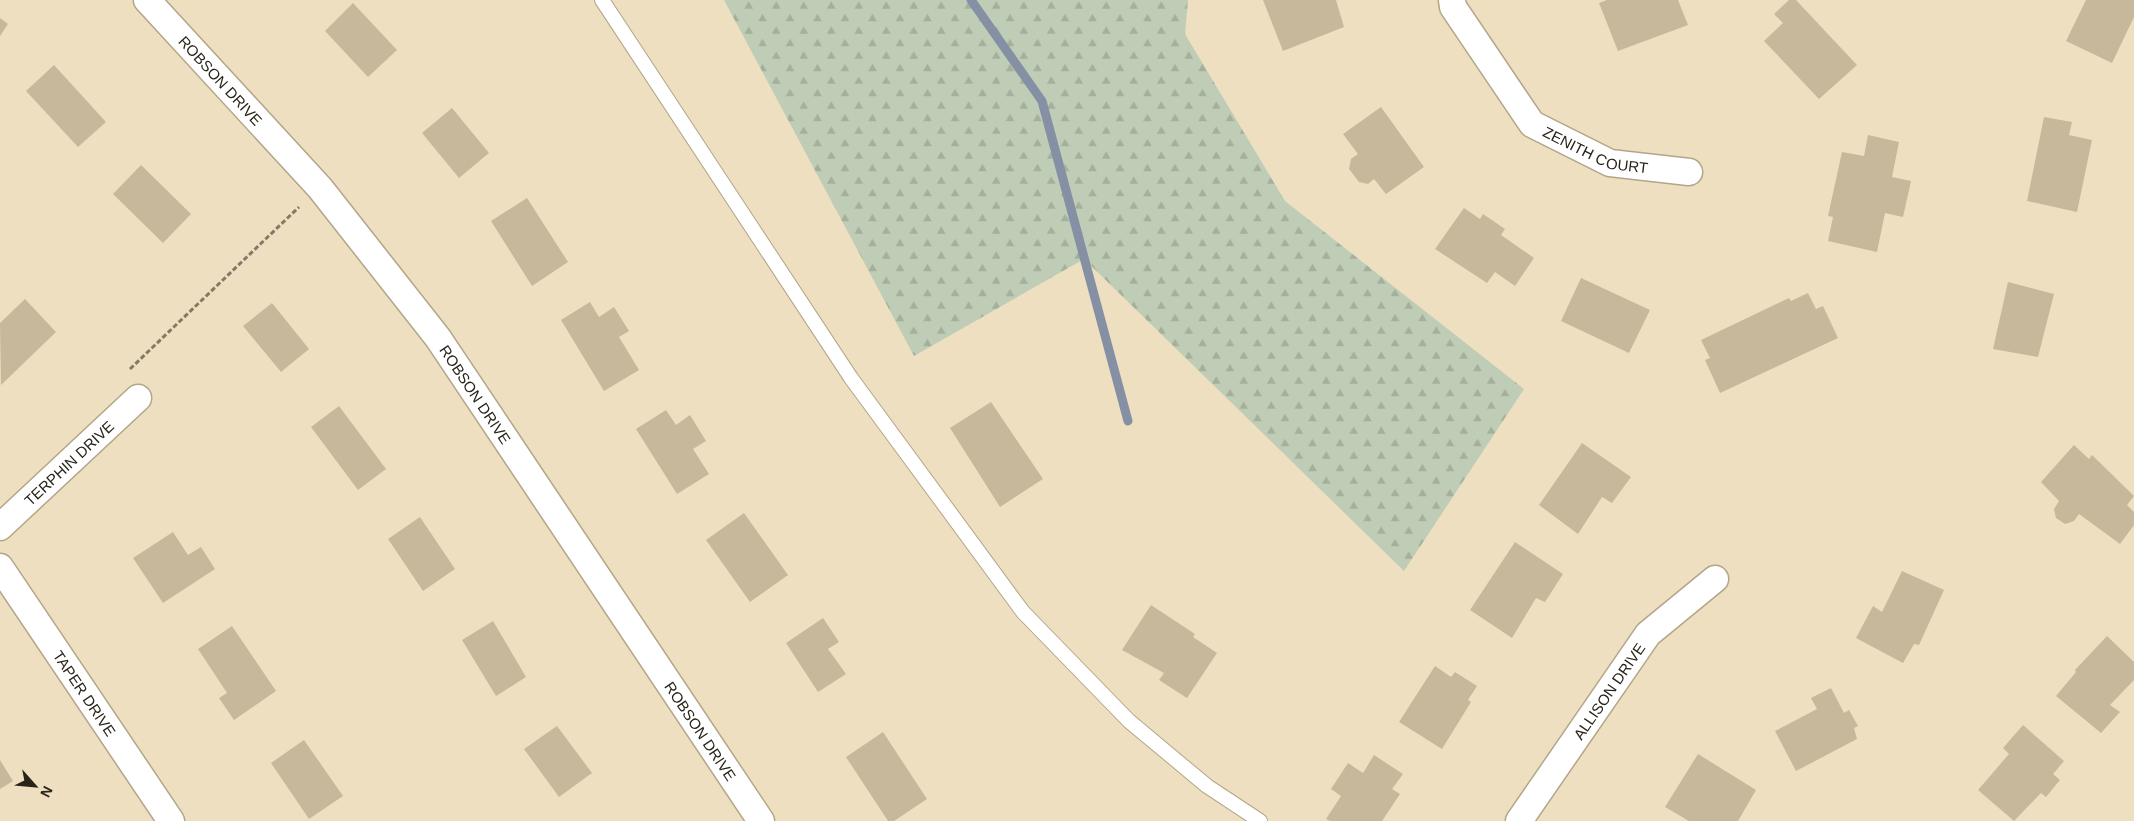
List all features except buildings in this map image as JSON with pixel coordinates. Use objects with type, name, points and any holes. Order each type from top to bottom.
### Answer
[{"type":"street","name":"ROBSON DRIVE","points":[[148,0],[320,188],[438,338],[761,821]]},
{"type":"street","name":"ZENITH COURT","points":[[1452,0],[1453,7],[1532,124],[1610,163],[1689,172]]},
{"type":"street","name":"TERPHIN DRIVE","points":[[0,527],[138,398]]},
{"type":"street","name":"TAPER DRIVE","points":[[0,567],[171,821]]},
{"type":"street","name":"ALLISON DRIVE","points":[[1519,821],[1648,634],[1715,579]]},
{"type":"lane","points":[[602,0],[851,378],[1023,612],[1129,722],[1207,786],[1260,821]]},
{"type":"path","points":[[138,398],[128,386],[130,369],[320,188]]},
{"type":"green space","points":[[724,0],[1188,0],[1185,34],[1285,201],[1524,389],[1404,571],[1084,259],[914,356]]},
{"type":"waterway","points":[[971,0],[1042,101],[1128,421]]}]
